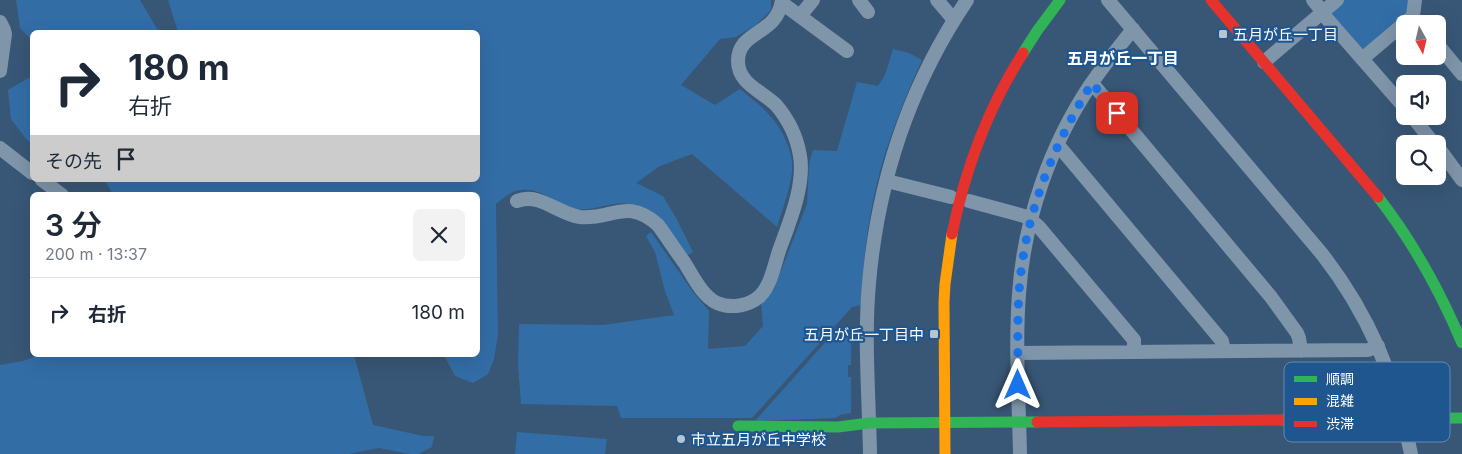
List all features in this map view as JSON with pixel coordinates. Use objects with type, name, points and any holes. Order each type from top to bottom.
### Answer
[{"type":"street","points":[[800,16],[813,0]]},
{"type":"street","points":[[859,0],[868,12]]},
{"type":"street","points":[[937,0],[954,20]]},
{"type":"street","points":[[870,454],[869,285],[878,215],[903,125],[914,98],[925,72],[967,0]]},
{"type":"street","points":[[945,454],[945,283],[953,229],[962,189],[975,149],[1006,81],[1026,48],[1060,0]]},
{"type":"street","points":[[1108,0],[1335,271],[1355,301],[1384,362]]},
{"type":"street","points":[[1211,0],[1379,199],[1402,230],[1436,285],[1462,343]]},
{"type":"street","points":[[1314,0],[1396,98]]},
{"type":"street","points":[[1264,62],[1337,0]]},
{"type":"street","points":[[1415,0],[1416,15]]},
{"type":"street","points":[[517,201],[524,198],[532,198],[569,214],[579,216],[624,210],[640,213],[658,225],[709,297],[716,302],[732,306],[746,304],[758,297],[769,283],[795,204],[800,180],[801,162],[789,124],[773,103],[744,80],[739,70],[738,56],[741,47],[774,21],[782,1],[847,51]]},
{"type":"street","points":[[0,22],[5,34],[0,71]]},
{"type":"street","points":[[1020,454],[1018,323],[1020,280],[1030,219],[1043,180],[1073,113],[1092,83],[1133,29]]},
{"type":"street","points":[[1362,59],[1396,34]]},
{"type":"street","points":[[1446,55],[1462,74]]},
{"type":"street","points":[[1092,83],[1271,296],[1297,333],[1301,350]]},
{"type":"street","points":[[1419,125],[1427,135]]},
{"type":"street","points":[[1058,145],[1222,341],[1224,351]]},
{"type":"street","points":[[0,148],[30,171]]},
{"type":"street","points":[[1446,159],[1462,180]]},
{"type":"street","points":[[887,180],[951,197]]},
{"type":"street","points":[[45,182],[58,192]]},
{"type":"street","points":[[969,201],[1024,216],[1039,227],[1134,340],[1134,352]]},
{"type":"street","points":[[1018,353],[1368,350],[1378,346]]},
{"type":"street","points":[[738,426],[838,427],[869,423],[1284,420]]},
{"type":"shaded area","points":[[16,0],[140,0],[158,30],[30,30],[30,38],[20,28]]},
{"type":"shaded area","points":[[168,0],[771,0],[771,10],[756,25],[736,37],[720,39],[681,85],[715,105],[740,89],[765,110],[777,124],[791,154],[792,170],[788,191],[777,227],[692,154],[660,166],[636,183],[663,196],[693,252],[686,256],[665,224],[655,214],[640,207],[618,203],[588,209],[577,209],[566,206],[535,191],[522,190],[511,193],[496,204],[498,335],[494,359],[488,374],[473,383],[455,376],[444,357],[480,357],[480,192],[111,192],[104,182],[480,182],[480,30],[177,30]]},
{"type":"shaded area","points":[[1345,0],[1410,0],[1408,12],[1405,15],[1396,15],[1396,22],[1363,51],[1333,22],[1331,12]]},
{"type":"shaded area","points":[[893,49],[909,53],[922,60],[896,121],[877,183],[866,244],[861,305],[852,307],[752,418],[621,418],[617,406],[521,404],[518,365],[519,324],[603,325],[674,315],[665,291],[655,252],[646,236],[651,232],[693,292],[709,311],[708,349],[745,346],[763,326],[761,303],[774,289],[807,204],[809,164],[813,150],[837,151],[857,82],[878,86],[885,75]]},
{"type":"shaded area","points":[[30,77],[30,142],[11,119],[8,90]]},
{"type":"shaded area","points":[[838,328],[851,328],[851,365],[848,365],[848,377],[851,377],[851,413],[835,418],[755,421]]},
{"type":"shaded area","points":[[34,357],[355,357],[373,425],[423,436],[434,436],[432,447],[418,454],[379,448],[348,454],[0,454],[0,365]]},
{"type":"shaded area","points":[[517,432],[607,439],[605,454],[515,454]]},
{"type":"traffic: fast","points":[[1023,53],[1060,0]]},
{"type":"traffic: fast","points":[[1378,197],[1403,231],[1425,267],[1462,343]]},
{"type":"traffic: fast","points":[[1450,418],[1462,418]]},
{"type":"traffic: fast","points":[[738,426],[838,427],[869,423],[1037,422]]},
{"type":"traffic: slow","points":[[945,454],[944,302],[952,234]]},
{"type":"traffic: jam","points":[[1211,0],[1378,197]]},
{"type":"traffic: jam","points":[[952,234],[957,210],[979,140],[999,95],[1023,53]]},
{"type":"traffic: jam","points":[[1037,422],[1282,420]]},
{"type":"place","name":"五月が丘一丁目","points":[[1223,34]]},
{"type":"place","name":"五月が丘一丁目中","points":[[934,334]]},
{"type":"place","name":"市立五月が丘中学校","points":[[681,439]]},
{"type":"district","name":"五月が丘一丁目","points":[[1123,58]]},
{"type":"route","points":[[1018,385],[1020,280],[1030,219],[1043,180],[1073,113],[1092,83],[1117,113]]}]
